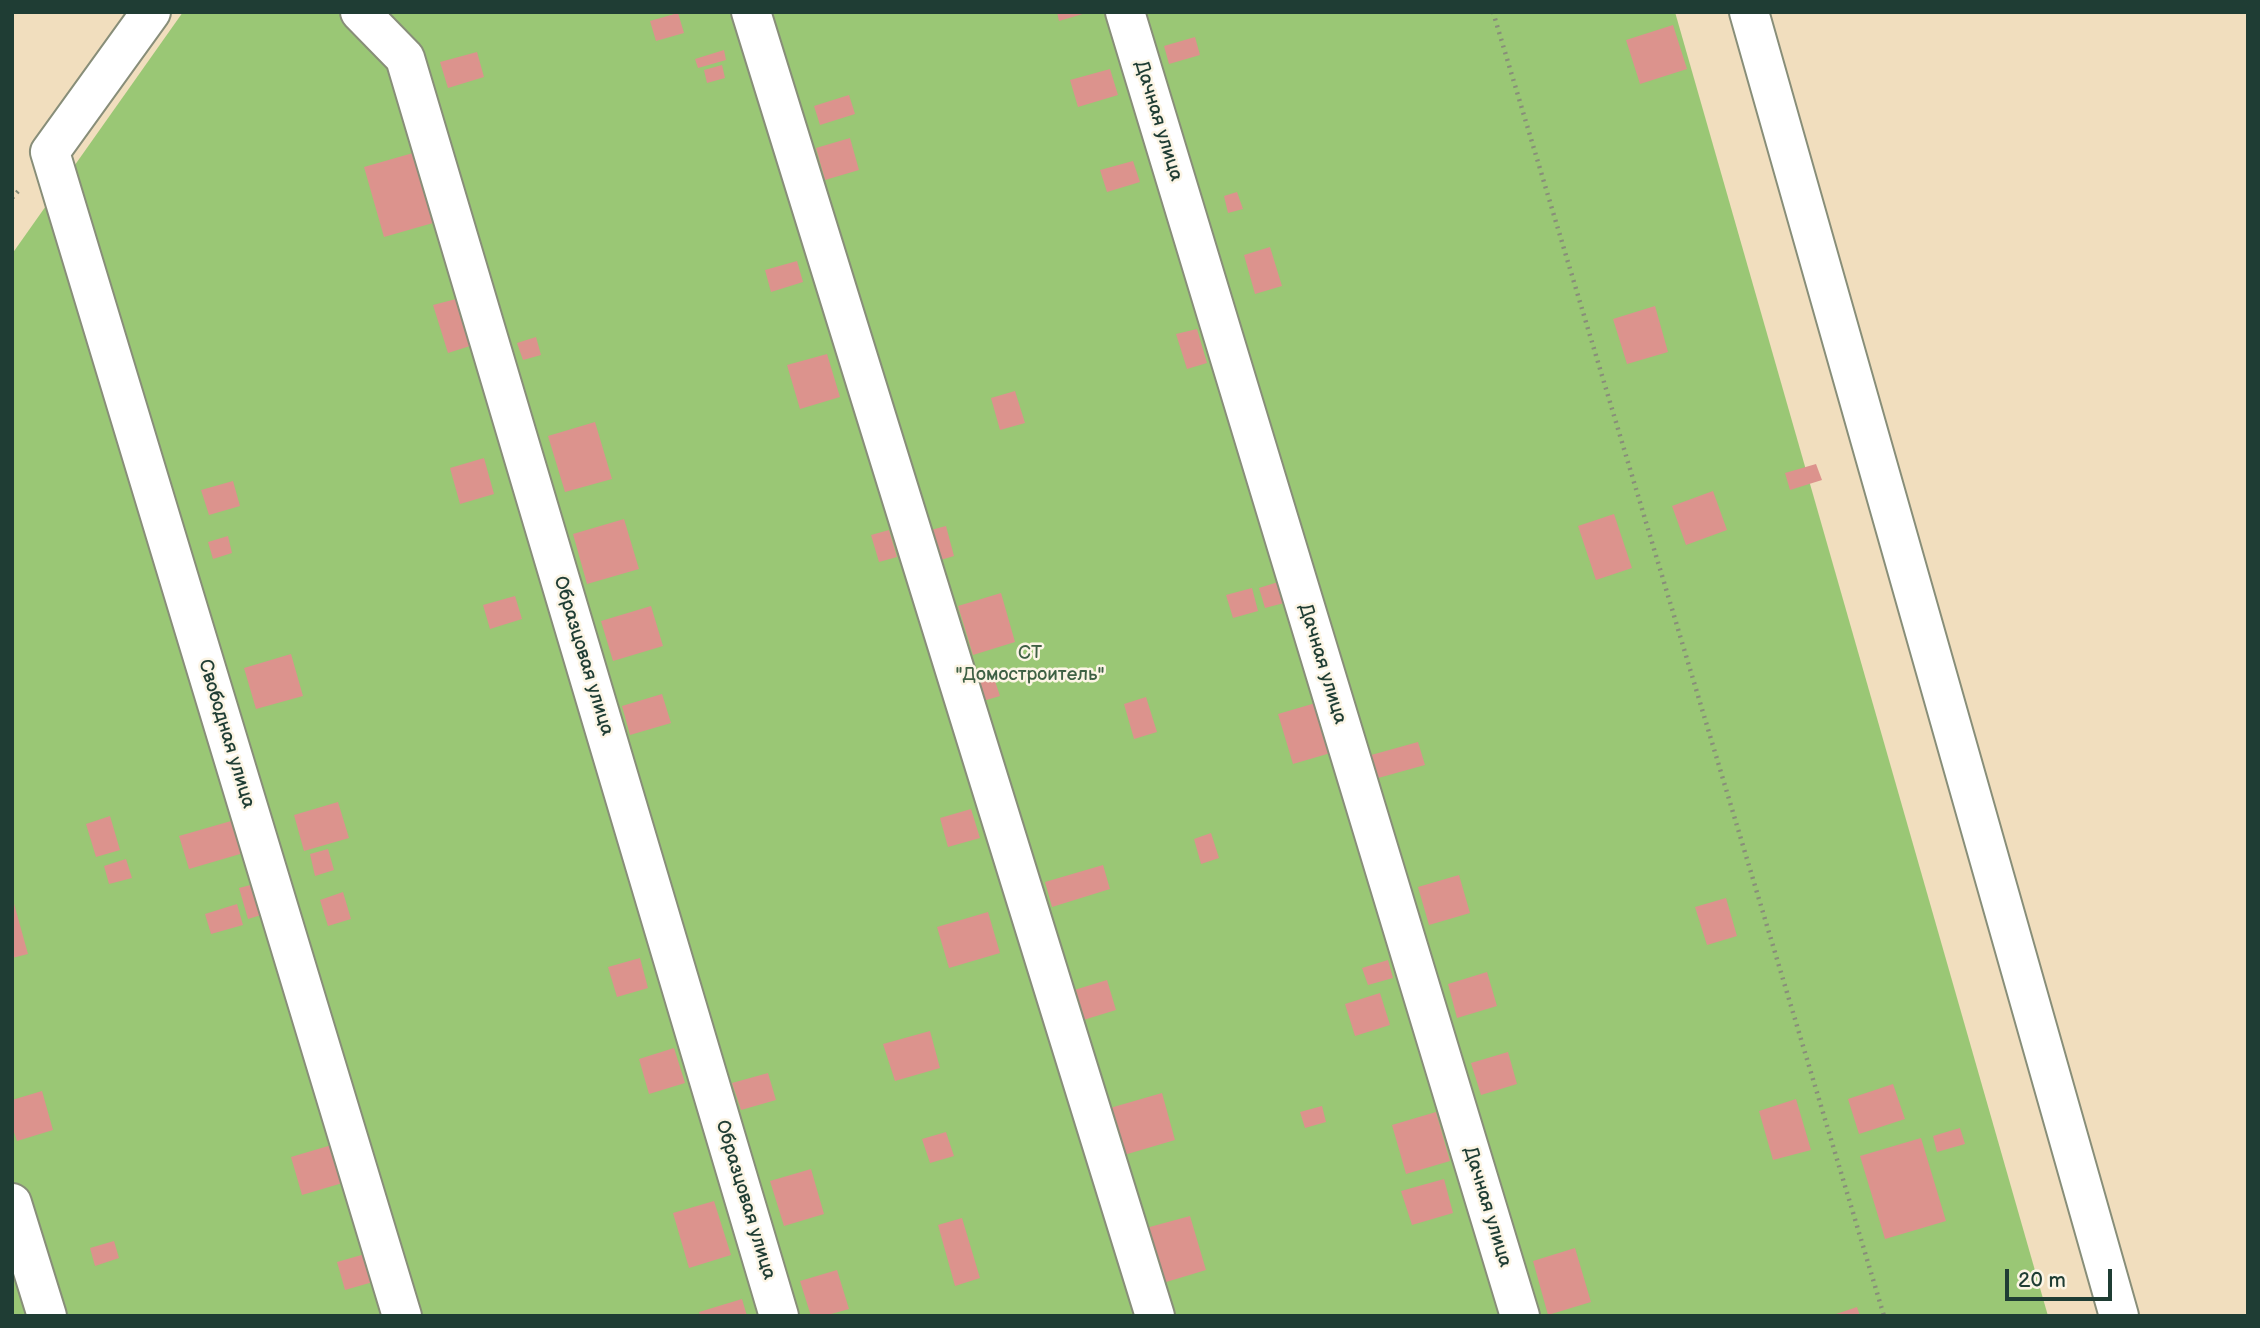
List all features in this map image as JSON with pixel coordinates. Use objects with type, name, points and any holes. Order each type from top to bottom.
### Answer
[{"type":"street","name":"Свободная улица","points":[[151,12],[50,152],[402,1316]]},
{"type":"street","name":"Образцовая улица","points":[[360,12],[405,58],[779,1316]]},
{"type":"street","points":[[751,12],[1155,1316]]},
{"type":"street","name":"Дачная улица","points":[[1125,12],[1520,1316]]},
{"type":"street","points":[[1749,12],[2119,1316]]},
{"type":"street","points":[[12,1203],[47,1316]]},
{"type":"path","points":[[1493,12],[1884,1316]]},
{"type":"green space","name":"СТ \"Домостроитель\"","points":[[183,12],[1675,12],[2048,1316],[12,1316],[12,254]]},
{"type":"building","points":[[1057,12],[1086,12],[1086,13],[1059,21]]},
{"type":"building","points":[[678,13],[684,33],[656,41],[650,21]]},
{"type":"building","points":[[1673,25],[1687,69],[1640,84],[1626,40]]},
{"type":"building","points":[[1195,37],[1200,55],[1169,64],[1164,46]]},
{"type":"building","points":[[724,50],[726,60],[698,68],[695,59]]},
{"type":"building","points":[[477,52],[484,77],[448,88],[440,62]]},
{"type":"building","points":[[722,65],[725,78],[707,83],[704,70]]},
{"type":"building","points":[[1110,69],[1118,95],[1078,107],[1070,80]]},
{"type":"building","points":[[849,95],[855,114],[820,125],[814,106]]},
{"type":"building","points":[[850,138],[859,170],[825,180],[816,148]]},
{"type":"building","points":[[413,153],[433,223],[384,237],[364,167]]},
{"type":"building","points":[[1133,161],[1140,182],[1107,192],[1100,170]]},
{"type":"building","points":[[1237,192],[1243,209],[1228,213],[1224,196]]},
{"type":"building","points":[[1270,247],[1282,286],[1255,294],[1244,255]]},
{"type":"building","points":[[797,261],[803,282],[771,292],[765,270]]},
{"type":"building","points":[[456,299],[470,346],[448,353],[433,305]]},
{"type":"building","points":[[1655,306],[1668,352],[1627,364],[1613,319]]},
{"type":"building","points":[[1197,329],[1207,363],[1187,369],[1176,334]]},
{"type":"building","points":[[536,337],[541,355],[523,360],[517,343]]},
{"type":"building","points":[[827,354],[840,397],[800,409],[787,365]]},
{"type":"building","points":[[1015,391],[1025,423],[1000,430],[991,398]]},
{"type":"building","points":[[595,422],[612,479],[565,492],[548,436]]},
{"type":"building","points":[[484,458],[494,494],[460,504],[450,468]]},
{"type":"building","points":[[1816,464],[1822,480],[1790,490],[1785,473]]},
{"type":"building","points":[[233,481],[240,506],[209,515],[201,490]]},
{"type":"building","points":[[1713,491],[1727,530],[1686,545],[1672,506]]},
{"type":"building","points":[[1614,514],[1632,568],[1596,580],[1578,526]]},
{"type":"building","points":[[624,519],[639,569],[587,584],[573,534]]},
{"type":"building","points":[[946,526],[954,556],[937,561],[927,531]]},
{"type":"building","points":[[889,530],[897,557],[879,562],[871,535]]},
{"type":"building","points":[[228,536],[232,553],[213,559],[208,542]]},
{"type":"building","points":[[1278,582],[1284,603],[1265,608],[1259,588]]},
{"type":"building","points":[[1252,588],[1258,611],[1233,618],[1226,595]]},
{"type":"building","points":[[1001,593],[1015,642],[973,655],[958,606]]},
{"type":"building","points":[[515,596],[522,619],[490,629],[483,605]]},
{"type":"building","points":[[651,606],[663,646],[613,661],[601,621]]},
{"type":"building","points":[[291,654],[303,696],[256,709],[244,668]]},
{"type":"building","points":[[992,672],[1000,696],[976,703],[969,678]]},
{"type":"building","points":[[662,694],[671,723],[630,735],[622,706]]},
{"type":"building","points":[[1146,697],[1157,732],[1134,739],[1124,704]]},
{"type":"building","points":[[1319,702],[1334,752],[1293,764],[1278,714]]},
{"type":"building","points":[[1418,742],[1425,765],[1371,780],[1364,757]]},
{"type":"building","points":[[338,802],[349,838],[304,851],[294,815]]},
{"type":"building","points":[[971,809],[980,838],[948,847],[940,818]]},
{"type":"building","points":[[110,816],[120,850],[96,857],[86,824]]},
{"type":"building","points":[[238,819],[247,852],[189,869],[179,836]]},
{"type":"building","points":[[1211,833],[1219,858],[1201,864],[1194,839]]},
{"type":"building","points":[[328,849],[334,870],[315,876],[310,854]]},
{"type":"building","points":[[126,859],[132,878],[109,884],[104,866]]},
{"type":"building","points":[[1103,865],[1110,889],[1052,907],[1045,882]]},
{"type":"building","points":[[1459,875],[1470,913],[1429,925],[1418,887]]},
{"type":"building","points":[[262,882],[271,912],[248,919],[239,888]]},
{"type":"building","points":[[343,892],[351,919],[328,926],[320,900]]},
{"type":"building","points":[[1726,898],[1737,936],[1707,945],[1695,907]]},
{"type":"building","points":[[12,901],[28,954],[12,958]]},
{"type":"building","points":[[237,904],[243,925],[211,934],[205,914]]},
{"type":"building","points":[[988,912],[1000,953],[949,968],[937,927]]},
{"type":"building","points":[[640,958],[648,988],[617,997],[608,967]]},
{"type":"building","points":[[1388,960],[1393,978],[1368,985],[1362,968]]},
{"type":"building","points":[[1487,972],[1497,1006],[1457,1018],[1448,984]]},
{"type":"building","points":[[1107,980],[1116,1010],[1080,1021],[1071,991]]},
{"type":"building","points":[[1380,993],[1390,1025],[1355,1036],[1345,1004]]},
{"type":"building","points":[[930,1031],[940,1068],[895,1081],[883,1044]]},
{"type":"building","points":[[674,1048],[685,1083],[649,1094],[639,1059]]},
{"type":"building","points":[[1508,1052],[1517,1084],[1481,1095],[1471,1063]]},
{"type":"building","points":[[768,1073],[776,1100],[741,1110],[732,1083]]},
{"type":"building","points":[[1893,1084],[1905,1119],[1859,1134],[1848,1099]]},
{"type":"building","points":[[42,1091],[53,1130],[17,1141],[12,1126],[12,1100]]},
{"type":"building","points":[[1162,1093],[1175,1140],[1124,1155],[1110,1108]]},
{"type":"building","points":[[1796,1099],[1811,1150],[1773,1160],[1759,1111]]},
{"type":"building","points":[[1322,1106],[1326,1122],[1305,1128],[1300,1112]]},
{"type":"building","points":[[1436,1112],[1450,1161],[1406,1174],[1392,1125]]},
{"type":"building","points":[[1960,1128],[1965,1144],[1937,1152],[1933,1136]]},
{"type":"building","points":[[946,1132],[954,1156],[930,1163],[922,1139]]},
{"type":"building","points":[[1921,1138],[1946,1221],[1885,1239],[1860,1156]]},
{"type":"building","points":[[335,1144],[346,1182],[302,1195],[291,1157]]},
{"type":"building","points":[[811,1169],[824,1214],[784,1226],[770,1181]]},
{"type":"building","points":[[1444,1179],[1453,1213],[1412,1225],[1401,1191]]},
{"type":"building","points":[[714,1201],[731,1255],[689,1268],[673,1213]]},
{"type":"building","points":[[1190,1216],[1206,1270],[1163,1283],[1146,1228]]},
{"type":"building","points":[[962,1218],[980,1278],[955,1286],[938,1225]]},
{"type":"building","points":[[114,1241],[119,1258],[95,1266],[90,1248]]},
{"type":"building","points":[[1575,1248],[1591,1302],[1548,1315],[1533,1261]]},
{"type":"building","points":[[365,1254],[373,1282],[345,1290],[337,1262]]},
{"type":"building","points":[[837,1270],[849,1309],[824,1316],[811,1316],[800,1281]]},
{"type":"building","points":[[742,1299],[747,1316],[700,1316],[699,1312]]},
{"type":"building","points":[[1857,1307],[1860,1316],[1833,1315]]}]
